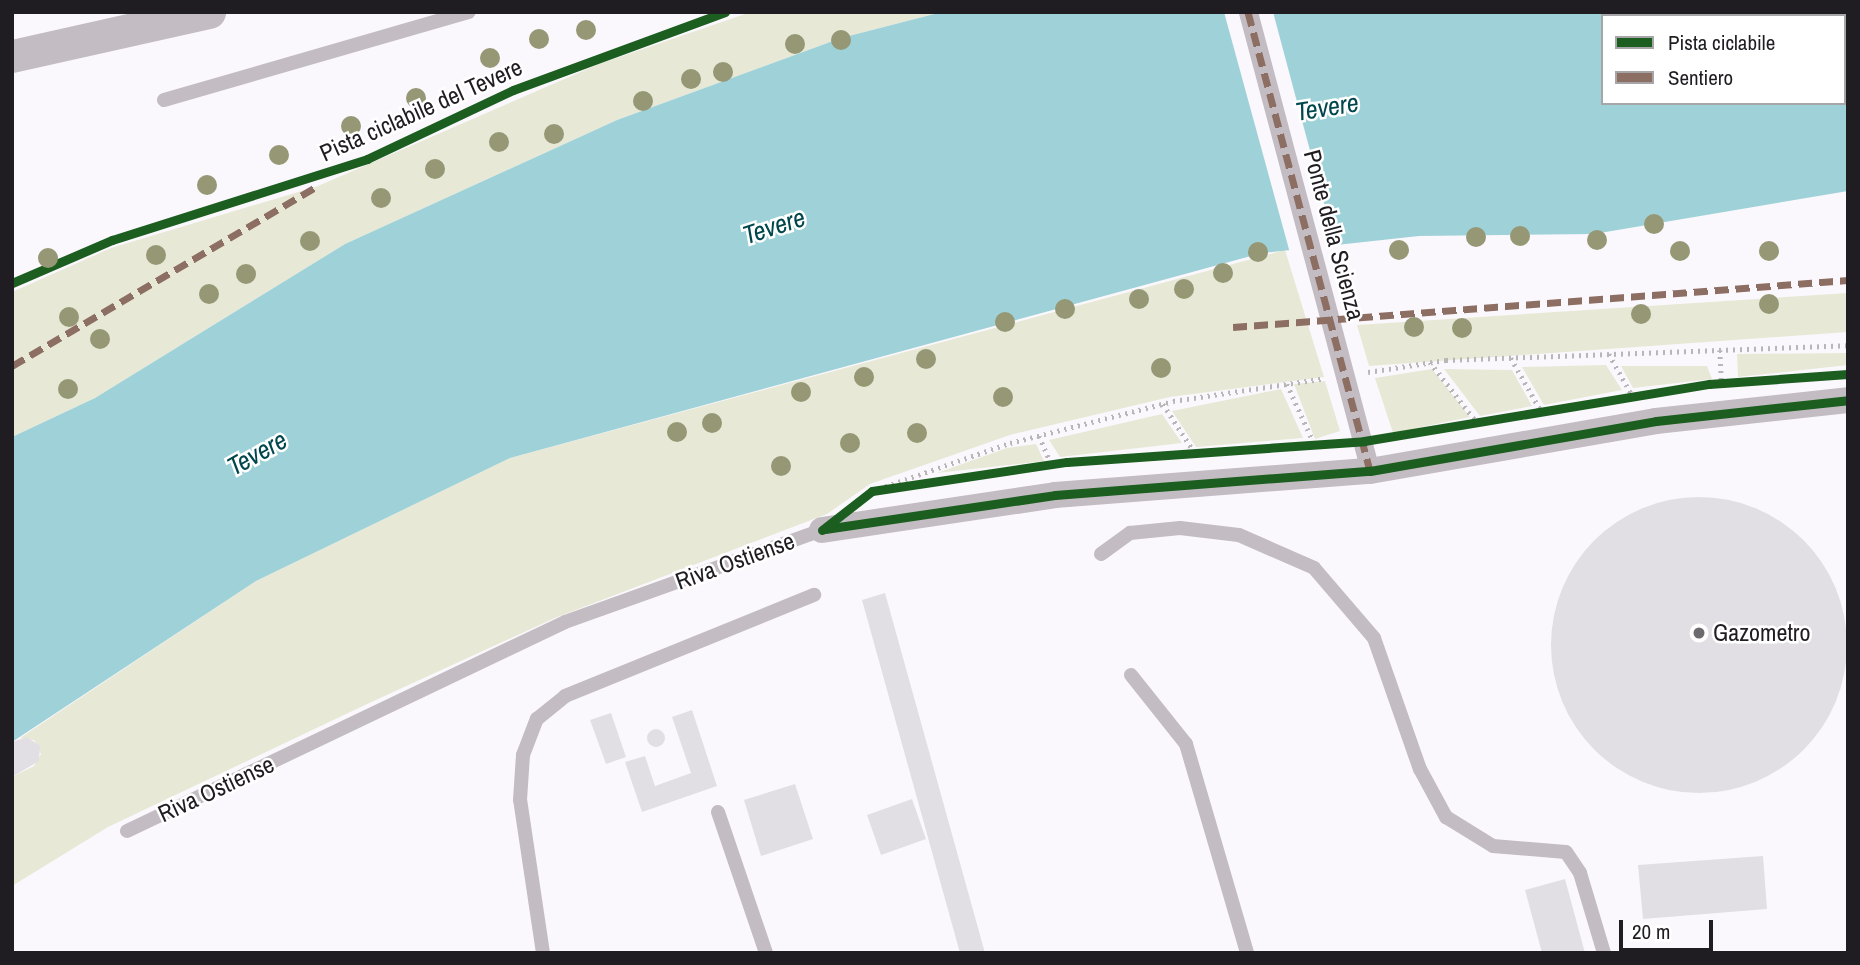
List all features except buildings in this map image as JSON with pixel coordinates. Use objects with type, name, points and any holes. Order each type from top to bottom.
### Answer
[{"type":"street","points":[[12,56],[209,12]]},
{"type":"street","name":"Ponte della Scienza","points":[[1248,12],[1359,418],[1370,471]]},
{"type":"street","name":"Riva Ostiense","points":[[822,530],[1055,495],[1370,471],[1656,421],[1848,400]]},
{"type":"lane","points":[[164,100],[469,12]]},
{"type":"lane","points":[[1101,554],[1130,533],[1180,528],[1239,535],[1314,568],[1374,638],[1420,769],[1446,817],[1493,846],[1566,852],[1580,873],[1604,953]]},
{"type":"lane","name":"Riva Ostiense","points":[[127,831],[565,622],[822,530]]},
{"type":"lane","points":[[543,953],[520,800],[523,755],[537,719],[565,696],[814,595]]},
{"type":"lane","points":[[1131,675],[1186,744],[1247,953]]},
{"type":"lane","points":[[718,812],[766,953]]},
{"type":"path","points":[[1720,350],[1721,383]]},
{"type":"path","points":[[1609,354],[1632,395]]},
{"type":"path","points":[[1511,358],[1540,409]]},
{"type":"path","points":[[1430,362],[1475,420]]},
{"type":"path","points":[[1709,384],[1734,382]]},
{"type":"path","points":[[1287,384],[1314,443]]},
{"type":"path","points":[[1619,397],[1645,394]]},
{"type":"path","points":[[1163,404],[1193,450]]},
{"type":"path","points":[[1527,411],[1553,407]]},
{"type":"path","points":[[1463,423],[1488,418]]},
{"type":"path","points":[[1039,436],[1052,465]]},
{"type":"path","points":[[1300,444],[1364,441]]},
{"type":"path","points":[[1180,452],[1206,450]]},
{"type":"path","points":[[1040,467],[1067,462]]},
{"type":"path","points":[[862,499],[872,491],[949,480]]},
{"type":"green space","points":[[751,12],[942,12],[841,38],[617,120],[345,244],[95,398],[12,437],[12,292],[111,248],[318,186],[599,64]]},
{"type":"green space","points":[[1285,250],[1324,377],[1170,397],[1010,435],[870,484],[827,514],[555,618],[365,705],[108,827],[12,886],[12,777],[34,766],[41,754],[34,740],[20,738],[256,581],[510,458]]},
{"type":"green space","points":[[1848,293],[1848,332],[1369,366],[1357,325]]},
{"type":"green space","points":[[1848,353],[1848,365],[1738,377],[1737,354]]},
{"type":"green space","points":[[1606,365],[1622,390],[1544,405],[1522,367]]},
{"type":"green space","points":[[1621,366],[1707,366],[1712,379],[1633,388]]},
{"type":"green space","points":[[1432,369],[1470,417],[1393,433],[1375,378]]},
{"type":"green space","points":[[1444,369],[1512,370],[1532,406],[1480,416]]},
{"type":"green space","points":[[1325,381],[1340,431],[1315,439],[1294,384]]},
{"type":"green space","points":[[1281,389],[1303,438],[1196,447],[1172,411]]},
{"type":"green space","points":[[1162,414],[1182,443],[1060,457],[1049,440]]},
{"type":"green space","points":[[1036,444],[1044,461],[937,473],[1007,448]]},
{"type":"water","name":"Tevere","points":[[942,12],[1848,12],[1848,191],[1594,234],[1419,236],[1262,253],[510,458],[256,581],[12,742],[12,437],[95,398],[345,244],[617,120],[841,38]]},
{"type":"pier","points":[[1224,12],[1273,12],[1336,248],[1290,253]]},
{"type":"marked path","points":[[1248,12],[1370,471]]},
{"type":"marked path","points":[[12,366],[318,186]]},
{"type":"marked path","points":[[1233,327],[1848,280]]},
{"type":"cycle path","name":"Pista ciclabile del Tevere","points":[[12,283],[112,240],[367,159],[513,90],[725,12]]},
{"type":"cycle path","points":[[822,530],[872,491],[1067,462],[1364,441],[1709,384],[1848,374]]},
{"type":"cycle path","points":[[825,529],[1055,495],[1370,471],[1656,421],[1848,400]]},
{"type":"place","name":"Gazometro","points":[[1699,633]]}]
